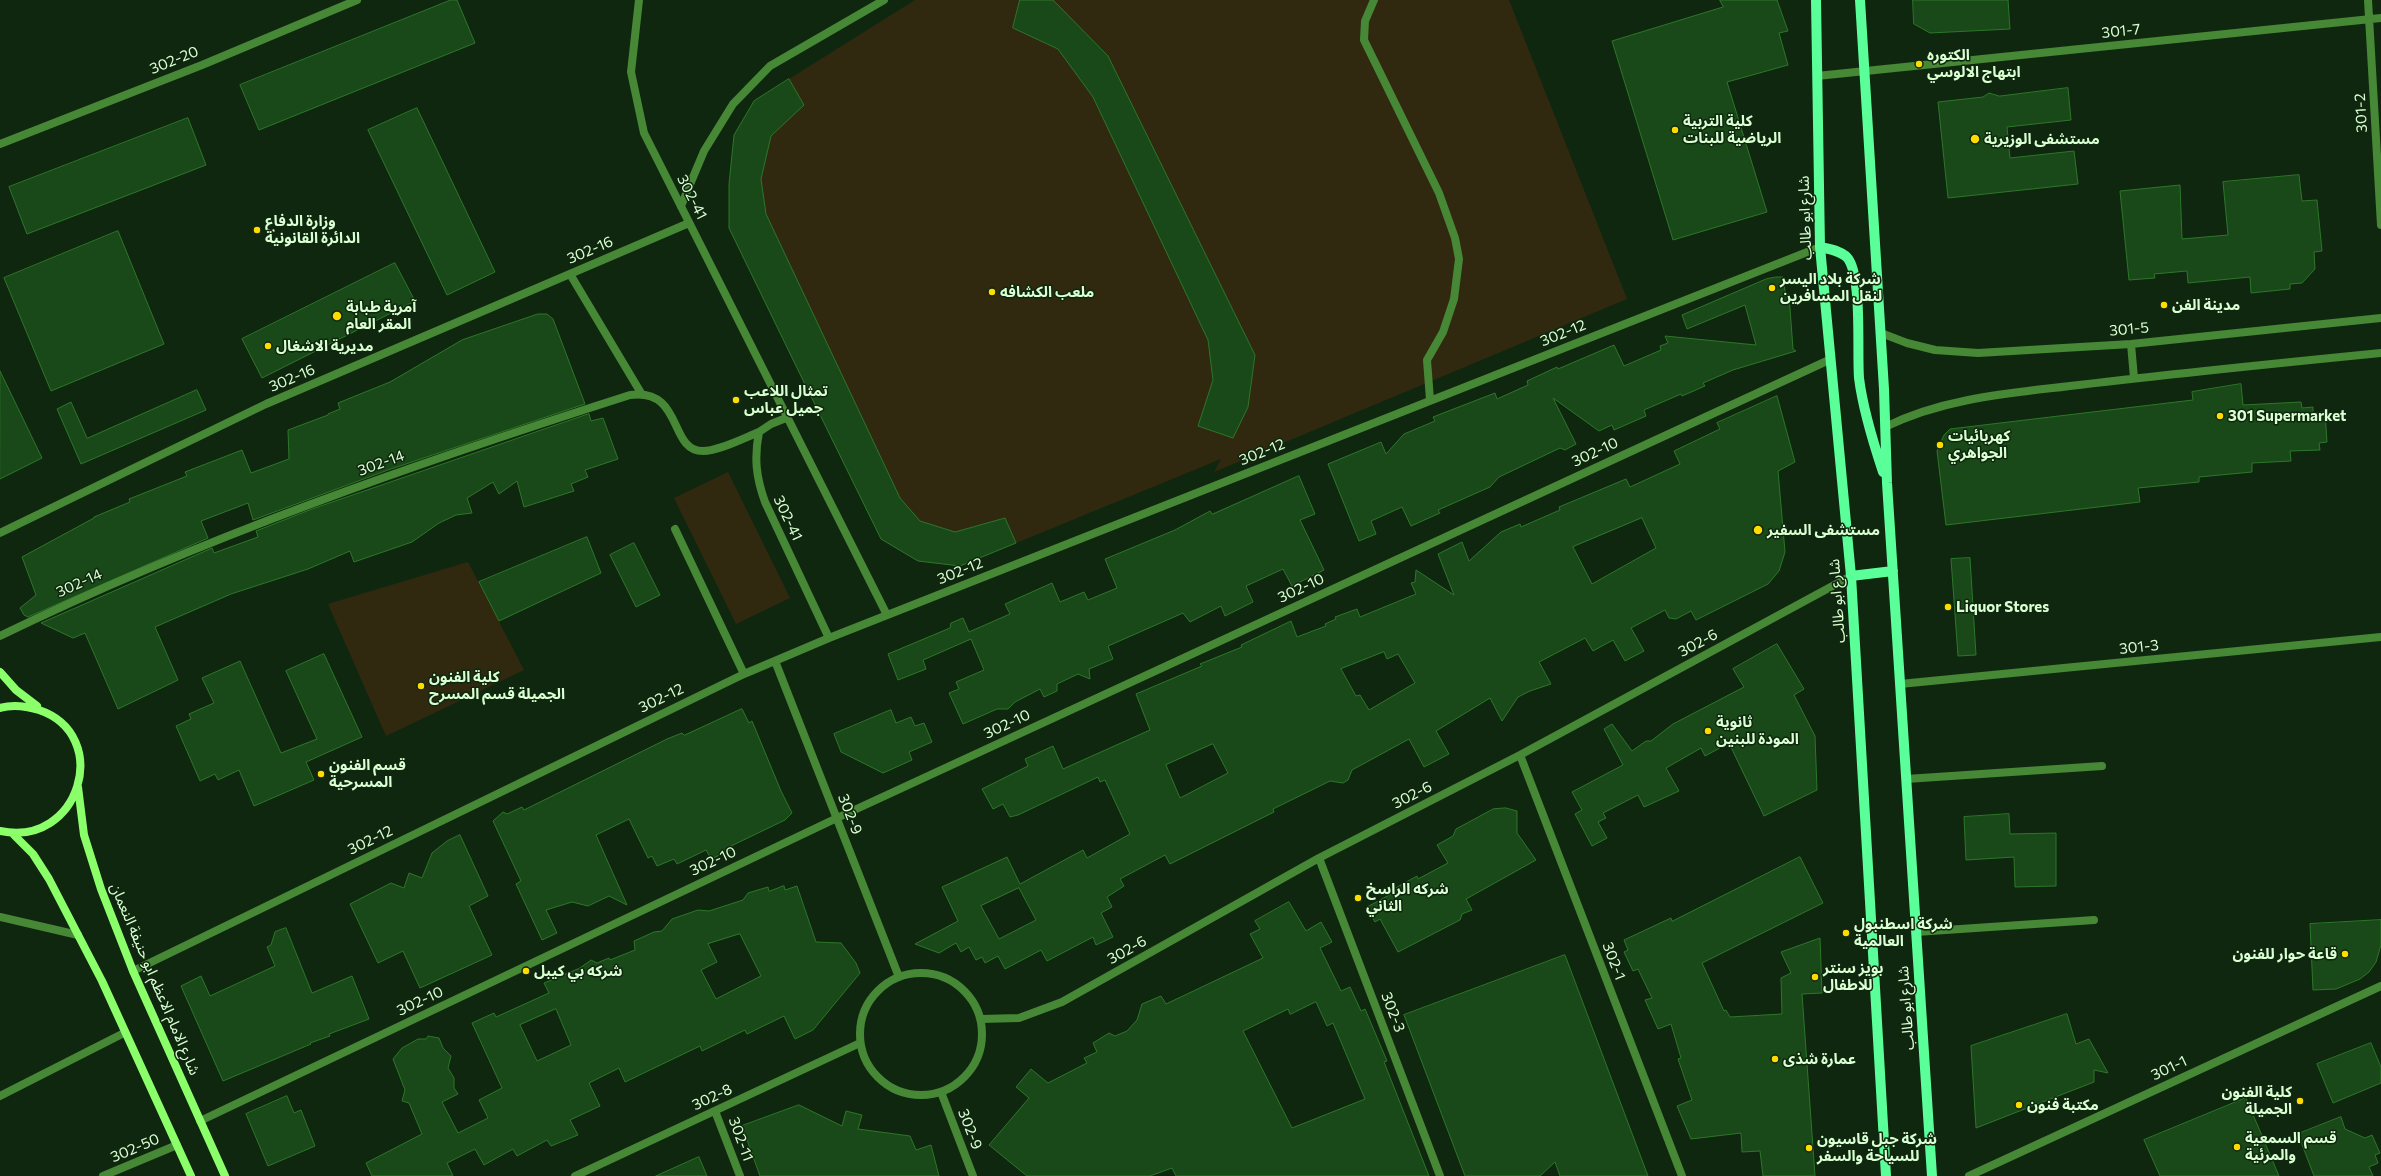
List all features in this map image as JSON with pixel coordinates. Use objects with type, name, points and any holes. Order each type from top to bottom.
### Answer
[{"type":"main road","name":"شارع ابو طالب","points":[[1816,0],[1820,247],[1829,360],[1851,576],[1886,1176]]},
{"type":"main road","name":"شارع ابو طالب","points":[[1860,0],[1880,332],[1887,483],[1932,1176]]},
{"type":"main road","points":[[1820,247],[1841,253],[1849,259],[1853,270],[1857,297],[1859,378],[1874,445],[1887,483]]},
{"type":"main road","points":[[1851,576],[1893,571]]},
{"type":"main road","points":[[0,672],[16,690],[64,726],[76,744],[81,766],[78,787],[69,807],[53,822],[34,831],[12,833],[0,831]]},
{"type":"main road","points":[[0,708],[8,706],[28,706],[46,712]]},
{"type":"main road","name":"شارع الامام الاعظم ابو حنيفة النعمان","points":[[78,787],[84,835],[101,889],[133,970],[225,1176]]},
{"type":"main road","points":[[12,833],[33,854],[49,879],[102,981],[124,1033],[191,1176]]},
{"type":"street","name":"302-20","points":[[0,144],[195,67],[358,0]]},
{"type":"street","name":"302-41","points":[[640,0],[631,72],[644,133],[765,372],[786,418],[887,615]]},
{"type":"street","points":[[681,206],[704,151],[733,104],[770,66],[884,0]]},
{"type":"street","points":[[1374,0],[1365,21],[1364,40],[1439,193],[1455,238],[1459,259],[1454,299],[1442,332],[1427,360],[1430,400]]},
{"type":"street","name":"301-2","points":[[2368,0],[2381,225]]},
{"type":"street","name":"301-7","points":[[1817,76],[2381,18]]},
{"type":"street","name":"302-16","points":[[0,533],[266,404],[689,223]]},
{"type":"street","name":"302-12","points":[[133,970],[744,674],[887,615],[1820,247]]},
{"type":"street","points":[[570,274],[641,393],[660,400],[667,409],[685,442],[696,450],[711,450],[759,432],[771,424],[786,418]]},
{"type":"street","name":"301-5","points":[[1880,332],[1907,343],[1935,350],[1978,353],[2131,344],[2381,318]]},
{"type":"street","points":[[2131,344],[2134,378]]},
{"type":"street","points":[[1884,427],[1905,417],[1963,399],[2134,378],[2381,353]]},
{"type":"street","name":"302-10","points":[[200,1121],[837,818],[1829,360]]},
{"type":"street","name":"302-14","points":[[0,636],[87,594],[356,487],[485,441],[630,395],[641,393]]},
{"type":"street","name":"302-41","points":[[759,432],[755,456],[757,479],[765,502],[830,638]]},
{"type":"street","points":[[675,529],[744,674]]},
{"type":"street","name":"302-6","points":[[981,1019],[1018,1018],[1062,1002],[1319,858],[1520,755],[1851,576]]},
{"type":"street","name":"301-3","points":[[1900,684],[2381,637]]},
{"type":"street","name":"302-9","points":[[775,661],[899,977]]},
{"type":"street","name":"302-1","points":[[1520,755],[1682,1176]]},
{"type":"street","points":[[1906,779],[2102,766]]},
{"type":"street","name":"302-3","points":[[1319,858],[1440,1176]]},
{"type":"street","points":[[0,917],[78,935]]},
{"type":"street","points":[[1916,932],[2094,920]]},
{"type":"street","points":[[919,973],[946,979],[958,985],[973,1000],[981,1019],[983,1037],[979,1055],[966,1076],[957,1084],[941,1092],[920,1096],[899,1091],[887,1084],[881,1080],[867,1063],[860,1043],[861,1023],[868,1003],[881,988],[899,977],[919,973]]},
{"type":"street","name":"301-1","points":[[1969,1176],[2381,986]]},
{"type":"street","points":[[0,1096],[124,1033]]},
{"type":"street","name":"302-8","points":[[575,1176],[860,1043]]},
{"type":"street","name":"302-9","points":[[941,1092],[973,1176]]},
{"type":"street","name":"302-11","points":[[715,1111],[740,1176]]},
{"type":"street","name":"302-50","points":[[103,1176],[177,1145]]},
{"type":"shaded area","points":[[915,0],[1509,0],[1627,299],[1214,472],[1221,459],[960,566],[918,561],[881,539],[729,228],[729,184],[734,135],[754,101]]},
{"type":"shaded area","points":[[728,472],[790,598],[736,624],[674,498]]},
{"type":"shaded area","points":[[468,562],[524,670],[386,736],[328,604]]},
{"type":"building","points":[[451,0],[457,0],[475,43],[259,130],[240,85]]},
{"type":"building","points":[[1020,0],[1053,0],[1108,56],[1255,355],[1248,407],[1233,438],[1198,426],[1213,380],[1208,340],[1093,97],[1058,49],[1013,28]]},
{"type":"building","points":[[1720,0],[1777,0],[1788,31],[1779,33],[1788,65],[1727,82],[1767,212],[1673,240],[1612,41],[1723,7]]},
{"type":"building","points":[[1913,0],[2008,0],[2010,29],[1930,33],[1914,24]]},
{"type":"building","points":[[789,79],[804,105],[771,136],[761,179],[766,214],[900,498],[920,521],[955,532],[1005,518],[1016,543],[960,566],[918,561],[881,539],[798,370],[729,228],[729,184],[734,135],[754,101]]},
{"type":"building","name":"مستشفى الوزيرية","points":[[2068,88],[2071,120],[2007,127],[2010,158],[2074,151],[2078,184],[1948,198],[1938,102],[1983,97],[1989,93],[1999,96]]},
{"type":"building","points":[[417,108],[495,272],[447,295],[368,130]]},
{"type":"building","points":[[188,118],[206,165],[27,234],[9,187]]},
{"type":"building","points":[[2299,175],[2302,201],[2317,200],[2322,251],[2314,252],[2315,269],[2302,283],[2290,284],[2290,289],[2251,293],[2250,277],[2188,283],[2187,271],[2154,274],[2155,278],[2129,280],[2120,191],[2180,185],[2182,239],[2228,235],[2223,182]]},
{"type":"building","points":[[118,231],[164,344],[51,391],[4,278]]},
{"type":"building","points":[[395,263],[415,301],[262,378],[242,339]]},
{"type":"building","points":[[1783,277],[1785,291],[1789,295],[1793,349],[1796,351],[1733,370],[1703,383],[1705,386],[1682,396],[1681,394],[1644,410],[1646,416],[1614,430],[1612,425],[1599,431],[1553,398],[1576,444],[1565,450],[1560,448],[1499,477],[1490,487],[1438,510],[1440,513],[1411,526],[1402,507],[1371,521],[1376,534],[1359,541],[1328,464],[1381,442],[1386,454],[1404,434],[1435,421],[1433,417],[1495,393],[1497,399],[1528,385],[1527,381],[1557,367],[1558,369],[1614,345],[1624,366],[1661,350],[1660,346],[1668,343],[1665,336],[1756,345],[1745,305],[1687,329],[1682,315],[1766,279]]},
{"type":"building","points":[[538,314],[547,314],[553,319],[585,404],[388,470],[253,520],[248,503],[201,521],[208,538],[28,617],[24,615],[20,608],[36,595],[22,557],[94,517],[130,502],[129,499],[187,476],[185,472],[242,450],[251,473],[289,459],[288,430],[340,409],[338,403],[390,382],[462,340]]},
{"type":"building","points":[[0,371],[42,458],[0,479]]},
{"type":"building","points":[[2241,384],[2243,405],[2301,402],[2302,408],[2313,407],[2313,413],[2325,412],[2327,442],[2319,443],[2320,450],[2290,451],[2291,461],[2252,463],[2252,472],[2199,477],[2199,482],[2138,488],[2140,502],[1946,525],[1937,451],[1944,435],[1950,429],[2193,400],[2192,392]]},
{"type":"building","points":[[197,390],[206,410],[81,464],[57,409],[71,402],[87,438]]},
{"type":"building","points":[[1777,396],[1795,462],[1778,471],[1785,552],[1779,571],[1768,584],[1696,620],[1691,611],[1676,619],[1669,618],[1665,610],[1631,628],[1644,651],[1625,661],[1613,640],[1593,651],[1585,638],[1539,662],[1551,684],[1518,697],[1502,721],[1490,698],[1436,731],[1449,754],[1424,767],[1409,739],[1352,770],[1348,780],[1343,783],[1330,781],[1273,809],[1274,812],[1170,864],[1165,855],[1120,879],[1124,886],[1107,897],[1112,907],[1101,913],[1113,937],[1096,945],[1093,937],[1047,961],[1041,950],[1005,969],[998,956],[985,963],[982,957],[976,960],[969,947],[961,952],[956,943],[939,953],[915,944],[958,921],[942,887],[1007,857],[1020,884],[1083,850],[1087,858],[1130,834],[1105,780],[1100,782],[1098,777],[1018,815],[1010,817],[1003,804],[993,809],[982,789],[1028,766],[1025,759],[1053,746],[1063,769],[1150,730],[1136,694],[1202,666],[1200,664],[1242,647],[1241,645],[1291,621],[1297,637],[1326,626],[1325,624],[1336,619],[1335,617],[1357,609],[1360,617],[1416,594],[1411,583],[1415,582],[1416,570],[1454,595],[1438,554],[1462,542],[1469,561],[1501,532],[1520,524],[1521,527],[1560,510],[1559,507],[1626,479],[1630,487],[1680,464],[1674,451],[1720,429],[1717,423]],"holes":[[[1642,518],[1656,548],[1592,584],[1573,547]],[[1384,652],[1387,659],[1398,654],[1415,683],[1369,710],[1360,695],[1356,696],[1341,669]],[[1213,744],[1228,773],[1180,798],[1166,765]],[[1019,888],[1036,920],[999,939],[981,906]]]},
{"type":"building","points":[[589,414],[591,421],[603,418],[618,459],[585,470],[588,477],[571,484],[574,491],[524,507],[517,481],[499,494],[493,482],[467,498],[472,513],[456,515],[439,523],[412,542],[354,562],[350,551],[308,569],[231,594],[155,627],[178,680],[118,709],[85,633],[73,638],[41,623],[212,548],[214,553],[258,537],[256,531],[312,509]]},
{"type":"building","points":[[1299,476],[1315,514],[1300,520],[1324,570],[1292,586],[1283,569],[1246,586],[1253,602],[1225,616],[1221,606],[1190,622],[1183,613],[1108,646],[1113,659],[1089,669],[1090,679],[1078,674],[1057,684],[1057,691],[1044,697],[1040,689],[1015,702],[1008,709],[997,709],[963,724],[949,693],[959,689],[956,682],[984,670],[971,639],[923,660],[926,669],[898,680],[888,654],[950,628],[951,623],[963,618],[969,632],[1010,614],[1005,604],[1052,583],[1060,602],[1084,592],[1088,600],[1117,588],[1105,559],[1175,530],[1210,511],[1212,514]]},
{"type":"building","points":[[587,537],[601,573],[499,621],[479,582]]},
{"type":"building","points":[[634,543],[660,595],[636,607],[610,555]]},
{"type":"building","points":[[1970,558],[1976,655],[1958,656],[1951,559]]},
{"type":"building","points":[[1777,644],[1804,689],[1794,695],[1815,736],[1817,790],[1764,816],[1729,743],[1705,756],[1701,748],[1666,768],[1679,791],[1644,807],[1638,795],[1603,813],[1606,818],[1598,822],[1607,838],[1592,846],[1575,814],[1582,810],[1572,792],[1623,765],[1604,729],[1612,724],[1632,751],[1646,741],[1651,741],[1673,724],[1744,687],[1733,669]]},
{"type":"building","points":[[324,654],[362,737],[306,762],[314,780],[254,806],[239,770],[218,780],[215,774],[200,781],[176,726],[191,719],[189,714],[214,703],[202,678],[240,661],[281,753],[317,739],[286,671]]},
{"type":"building","points":[[742,709],[749,723],[752,721],[781,791],[792,813],[785,820],[731,846],[733,849],[711,859],[706,850],[677,864],[674,859],[657,866],[652,856],[648,858],[629,819],[596,835],[627,905],[609,896],[588,906],[572,902],[546,910],[557,933],[542,940],[516,884],[521,881],[493,821],[503,812],[507,814],[522,807],[524,810],[667,739],[682,733],[684,735]]},
{"type":"building","points":[[891,710],[896,723],[911,717],[915,726],[924,723],[932,742],[909,752],[912,760],[883,773],[841,752],[834,734]]},
{"type":"building","points":[[1506,808],[1517,811],[1517,833],[1536,860],[1466,899],[1472,910],[1462,914],[1460,920],[1398,952],[1380,919],[1375,922],[1367,907],[1393,893],[1392,890],[1417,876],[1418,879],[1448,863],[1437,845],[1453,836],[1456,829],[1493,809]]},
{"type":"building","points":[[2009,814],[2010,834],[2056,833],[2056,886],[2015,887],[2014,857],[1966,860],[1964,817]]},
{"type":"building","points":[[460,835],[488,896],[469,906],[492,955],[420,988],[403,951],[378,963],[350,904],[391,883],[404,888],[409,873],[422,878],[432,853],[447,841]]},
{"type":"building","points":[[1800,857],[1823,903],[1702,963],[1724,1011],[1726,1010],[1730,1017],[1782,1014],[1781,978],[1791,973],[1781,952],[1820,938],[1822,993],[1802,994],[1815,1176],[1763,1176],[1760,1151],[1742,1152],[1741,1133],[1691,1139],[1677,1106],[1692,1100],[1678,1059],[1681,1058],[1671,1024],[1658,1029],[1645,1000],[1652,998],[1638,969],[1633,971],[1624,952],[1628,950],[1624,940],[1671,918],[1672,921]]},
{"type":"building","points":[[784,886],[785,890],[797,886],[816,942],[841,943],[856,963],[860,973],[813,1030],[795,1039],[784,1016],[747,1034],[745,1030],[702,1051],[700,1046],[625,1082],[619,1068],[589,1083],[600,1106],[570,1120],[578,1135],[551,1146],[547,1140],[517,1156],[513,1149],[484,1165],[475,1149],[447,1163],[453,1176],[372,1176],[366,1163],[422,1134],[409,1103],[402,1101],[405,1090],[393,1059],[402,1048],[418,1039],[426,1039],[428,1036],[439,1038],[443,1048],[451,1056],[448,1068],[454,1078],[454,1088],[458,1094],[442,1102],[458,1133],[488,1118],[479,1100],[502,1088],[472,1023],[494,1013],[496,1017],[549,993],[544,983],[580,968],[591,960],[597,963],[609,958],[610,960],[635,950],[634,941],[654,932],[662,931],[672,919],[698,910],[709,911],[743,900],[748,893],[768,887],[769,891]],"holes":[[[740,934],[761,976],[716,999],[701,970],[717,962],[708,944]],[[556,1009],[571,1045],[537,1061],[520,1025]]]},
{"type":"building","points":[[1289,902],[1306,931],[1321,922],[1332,942],[1320,948],[1341,991],[1350,987],[1361,1011],[1365,1009],[1387,1061],[1384,1062],[1429,1176],[1176,1176],[1172,1168],[1150,1176],[1027,1176],[989,1145],[1029,1098],[1016,1087],[1031,1069],[1048,1083],[1087,1063],[1084,1058],[1097,1052],[1093,1043],[1109,1033],[1115,1036],[1127,1031],[1137,1020],[1142,1004],[1161,996],[1166,1004],[1263,958],[1250,934],[1260,929],[1255,921]],"holes":[[[1316,1002],[1327,1026],[1333,1023],[1365,1099],[1292,1128],[1243,1031],[1288,1009],[1290,1014]]]},
{"type":"building","name":"قاعة حوار للفنون","points":[[2381,920],[2381,945],[2376,962],[2369,972],[2360,979],[2336,989],[2313,990],[2310,924]]},
{"type":"building","points":[[286,928],[312,993],[352,976],[369,1019],[329,1034],[330,1036],[310,1043],[311,1044],[223,1081],[181,986],[201,976],[210,996],[275,966],[267,947],[271,945],[275,932]]},
{"type":"building","points":[[1565,955],[1648,1176],[1560,1176],[1555,1162],[1540,1176],[1465,1176],[1404,1015]]},
{"type":"building","points":[[2067,1014],[2076,1044],[2089,1039],[2108,1073],[2094,1070],[2094,1082],[1976,1128],[1971,1046]]},
{"type":"building","points":[[2371,1043],[2381,1067],[2381,1083],[2333,1103],[2317,1064]]},
{"type":"building","points":[[287,1096],[294,1113],[301,1110],[315,1146],[268,1166],[246,1114]]},
{"type":"building","points":[[2246,1098],[2279,1176],[2160,1176],[2144,1140]]},
{"type":"building","points":[[799,1105],[842,1126],[846,1111],[862,1115],[858,1129],[910,1136],[916,1150],[931,1145],[939,1176],[760,1176],[742,1126]]},
{"type":"building","points":[[2341,1117],[2345,1129],[2365,1138],[2372,1135],[2380,1153],[2375,1155],[2378,1163],[2369,1167],[2373,1176],[2314,1176],[2298,1134]]},
{"type":"building","points":[[699,1157],[707,1176],[656,1176]]},
{"type":"place","name":"الكتوره ابتهاج الالوسي","points":[[1919,64]]},
{"type":"place","name":"كلية التربية الرياضية للبنات","points":[[1675,130]]},
{"type":"place","name":"مستشفى الوزيرية","points":[[1975,139]]},
{"type":"place","name":"وزارة الدفاع الدائرة القانونية","points":[[257,230]]},
{"type":"place","name":"شركة بلاد اليسر لنقل المسافرين","points":[[1772,288]]},
{"type":"place","name":"ملعب الكشافه","points":[[992,292]]},
{"type":"place","name":"مدينة الفن","points":[[2164,305]]},
{"type":"place","name":"آمرية طبابة المقر العام","points":[[337,316]]},
{"type":"place","name":"مديرية الاشغال","points":[[268,346]]},
{"type":"place","name":"تمثال اللاعب جميل عباس","points":[[736,400]]},
{"type":"place","name":"301 Supermarket","points":[[2220,416]]},
{"type":"place","name":"كهربائيات الجواهري","points":[[1940,445]]},
{"type":"place","name":"مستشفى السفير","points":[[1758,530]]},
{"type":"place","name":"Liquor Stores","points":[[1948,607]]},
{"type":"place","name":"كلية الفنون الجميلة قسم المسرح","points":[[421,686]]},
{"type":"place","name":"ثانوية المودة للبنين","points":[[1708,731]]},
{"type":"place","name":"قسم الفنون المسرحية","points":[[321,774]]},
{"type":"place","name":"شركه الراسخ الثاني","points":[[1358,898]]},
{"type":"place","name":"شركة اسطنبول العالمية","points":[[1846,933]]},
{"type":"place","name":"قاعة حوار للفنون","points":[[2345,954]]},
{"type":"place","name":"شركه بي كيبل","points":[[526,971]]},
{"type":"place","name":"بويز سنتر للاطفال","points":[[1815,977]]},
{"type":"place","name":"عمارة شذى","points":[[1775,1059]]},
{"type":"place","name":"كلية الفنون الجميلة","points":[[2300,1101]]},
{"type":"place","name":"مكتبة فنون","points":[[2019,1105]]},
{"type":"place","name":"قسم السمعية والمرئية","points":[[2237,1147]]},
{"type":"place","name":"شركة جبل قاسيون للسياحة والسفر","points":[[1809,1148]]}]
